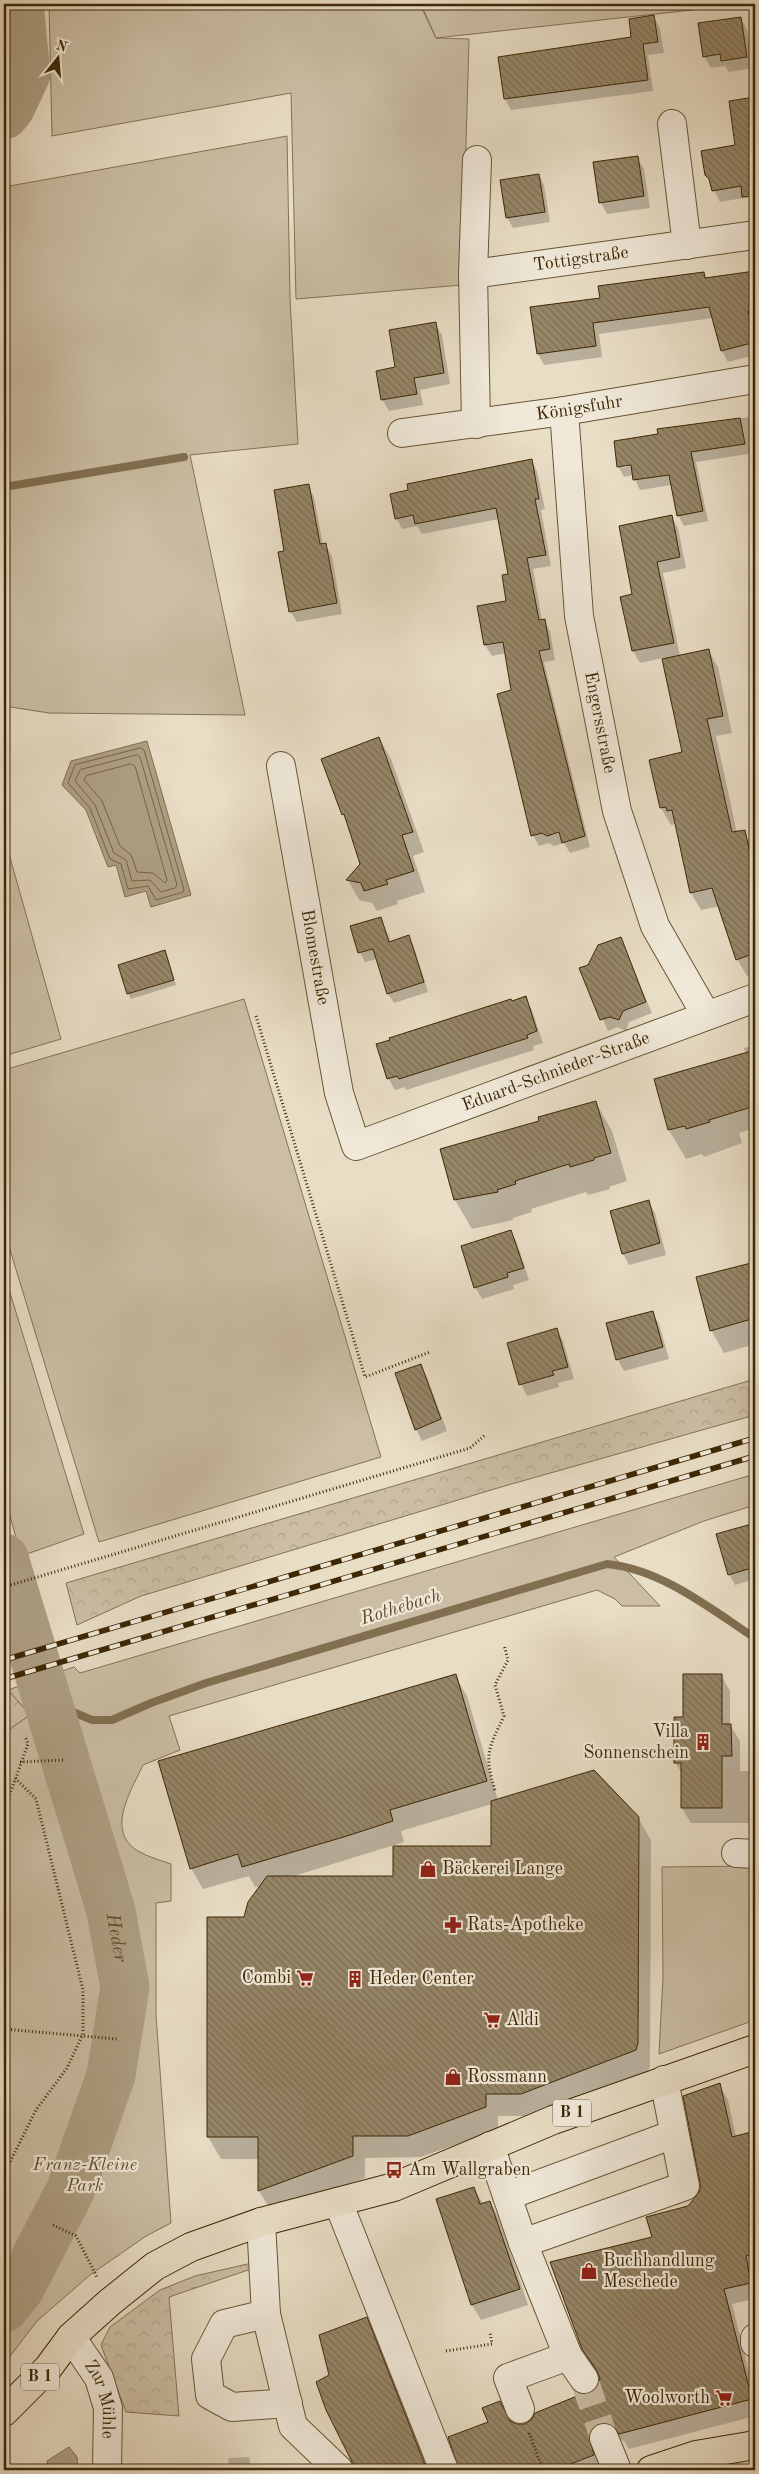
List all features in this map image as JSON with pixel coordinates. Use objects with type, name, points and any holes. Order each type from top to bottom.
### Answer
[{"type":"main road","name":"B 1","points":[[4,2412],[48,2368],[71,2337],[110,2302],[155,2266],[191,2247],[261,2222],[394,2187],[580,2110],[755,2049]]},
{"type":"main road","points":[[651,2470],[696,2455],[755,2445]]},
{"type":"street","points":[[672,124],[687,245]]},
{"type":"street","points":[[476,424],[473,274],[477,160]]},
{"type":"street","name":"Tottigstraße","points":[[473,274],[755,235]]},
{"type":"street","name":"Königsfuhr","points":[[402,433],[564,411],[755,378]]},
{"type":"street","name":"Engersstraße","points":[[564,411],[579,616],[617,812],[655,926],[706,1015]]},
{"type":"street","name":"Blomestraße","points":[[281,766],[339,1093],[356,1146]]},
{"type":"street","name":"Eduard-Schnieder-Straße","points":[[356,1146],[755,998]]},
{"type":"street","points":[[523,2243],[685,2186],[664,2080]]},
{"type":"street","points":[[507,2196],[674,2134]]},
{"type":"street","points":[[490,2146],[523,2243],[568,2356],[584,2379]]},
{"type":"street","points":[[338,2202],[444,2470]]},
{"type":"street","points":[[261,2222],[266,2314],[293,2426],[339,2470]]},
{"type":"street","points":[[266,2314],[224,2324],[206,2359],[210,2395],[232,2407],[288,2404]]},
{"type":"street","name":"Zur Mühle","points":[[71,2337],[99,2378],[108,2408],[107,2470]]},
{"type":"street","points":[[755,2338],[755,2343]]},
{"type":"street","points":[[520,2409],[508,2378],[568,2356]]},
{"type":"street","points":[[604,2438],[617,2470]]},
{"type":"path","points":[[256,1016],[365,1377],[430,1352]]},
{"type":"path","points":[[4,1587],[470,1448],[485,1435]]},
{"type":"path","points":[[495,1790],[487,1764],[488,1748],[504,1716],[495,1685],[508,1660],[504,1645]]},
{"type":"path","points":[[6,1805],[14,1777],[28,1744],[25,1736]]},
{"type":"path","points":[[20,1762],[63,1760]]},
{"type":"path","points":[[4,2170],[9,2164],[36,2110],[67,2068],[83,2034],[84,1990],[36,1799],[14,1777]]},
{"type":"path","points":[[4,1789],[6,1805],[4,1860]]},
{"type":"path","points":[[4,2029],[83,2034],[117,2039]]},
{"type":"path","points":[[53,2225],[76,2236],[110,2302]]},
{"type":"path","points":[[446,2351],[492,2344],[490,2332]]},
{"type":"path","points":[[520,2409],[543,2470]]},
{"type":"green space","points":[[49,4],[420,4],[436,38],[469,39],[462,285],[296,299],[291,93],[52,136]]},
{"type":"green space","points":[[421,4],[747,4],[436,38]]},
{"type":"green space","points":[[287,136],[290,298],[298,444],[190,455],[245,715],[49,713],[4,706],[4,187]]},
{"type":"green space","points":[[4,836],[61,1039],[4,1056]]},
{"type":"green space","points":[[244,999],[381,1457],[99,1542],[4,1230],[4,1070]]},
{"type":"green space","points":[[4,1273],[84,1534],[21,1556],[4,1494]]},
{"type":"green space","points":[[755,1379],[755,1415],[501,1487],[141,1596],[77,1625],[66,1583]]},
{"type":"green space","name":"Franz-Kleine Park","points":[[755,1474],[755,1505],[704,1521],[614,1557],[660,1606],[622,1606],[615,1599],[597,1590],[169,1716],[180,1750],[143,1765],[127,1798],[122,1822],[123,1833],[128,1843],[150,1857],[171,1864],[171,1901],[156,1903],[156,2015],[171,2223],[146,2236],[90,2275],[37,2321],[4,2364],[4,1733],[30,1715],[8,1690],[74,1667],[80,1673]]},
{"type":"green space","points":[[8,1690],[30,1715],[4,1733],[4,1691]]},
{"type":"green space","points":[[755,1866],[755,2020],[659,2054],[663,1977],[662,1867]]},
{"type":"green space","points":[[252,2263],[251,2269],[169,2297],[179,2416],[126,2412],[101,2345],[110,2327],[160,2290],[195,2276]]},
{"type":"water","points":[[147,741],[191,895],[151,907],[146,891],[125,897],[116,865],[108,867],[86,810],[62,785],[71,761]]},
{"type":"water","points":[[69,2447],[77,2457],[78,2470],[48,2470],[47,2461]]},
{"type":"building","points":[[654,15],[658,42],[643,44],[648,80],[504,99],[498,57],[631,37],[629,19]]},
{"type":"building","points":[[741,17],[747,57],[721,61],[720,54],[703,57],[698,23]]},
{"type":"building","points":[[755,97],[755,196],[742,197],[741,186],[712,191],[709,179],[705,175],[701,151],[735,145],[729,101]]},
{"type":"building","points":[[638,156],[644,196],[599,203],[593,162]]},
{"type":"building","points":[[539,174],[545,212],[506,218],[500,180]]},
{"type":"building","points":[[755,271],[755,310],[748,311],[755,342],[721,351],[709,307],[593,323],[596,346],[537,354],[530,307],[600,298],[598,286],[704,272],[705,278]]},
{"type":"building","points":[[436,322],[444,373],[414,378],[417,394],[381,400],[376,371],[395,367],[389,330]]},
{"type":"building","points":[[740,418],[745,444],[691,452],[703,511],[677,516],[669,475],[633,480],[631,465],[617,467],[614,441],[658,434],[657,429]]},
{"type":"building","points":[[532,459],[539,499],[535,499],[546,555],[527,558],[539,620],[545,619],[550,649],[539,651],[585,836],[562,843],[559,832],[547,836],[542,833],[531,836],[497,694],[511,690],[503,642],[484,645],[477,606],[506,601],[502,575],[508,574],[496,508],[415,524],[413,515],[395,519],[390,494],[408,490],[407,484]]},
{"type":"building","points":[[309,484],[320,544],[326,543],[337,603],[289,612],[278,552],[284,551],[274,490]]},
{"type":"building","points":[[672,515],[680,557],[657,562],[674,643],[632,651],[620,597],[632,594],[619,526]]},
{"type":"building","points":[[709,649],[723,716],[707,719],[732,832],[745,830],[755,878],[755,953],[736,960],[712,888],[690,893],[672,810],[667,811],[666,807],[660,808],[649,760],[682,752],[662,659]]},
{"type":"building","points":[[379,737],[413,832],[402,835],[414,871],[386,880],[388,884],[364,891],[361,883],[346,880],[360,864],[344,814],[342,815],[321,759]]},
{"type":"building","points":[[381,917],[389,942],[409,935],[424,982],[387,994],[373,949],[358,953],[350,926]]},
{"type":"building","points":[[621,937],[646,1002],[623,1011],[619,1020],[610,1017],[600,1020],[579,968],[588,965],[598,945]]},
{"type":"building","points":[[165,950],[174,980],[127,994],[118,965]]},
{"type":"building","points":[[526,996],[537,1031],[527,1035],[528,1038],[399,1079],[397,1076],[387,1079],[376,1044],[390,1040],[389,1038],[511,999],[512,1001]]},
{"type":"building","points":[[755,1050],[755,1106],[686,1129],[685,1126],[668,1130],[654,1079]]},
{"type":"building","points":[[596,1101],[611,1153],[570,1167],[569,1164],[515,1181],[516,1184],[497,1190],[498,1192],[454,1200],[440,1149],[539,1121],[538,1117]]},
{"type":"building","points":[[649,1200],[660,1243],[622,1254],[610,1211]]},
{"type":"building","points":[[511,1230],[524,1268],[507,1273],[508,1277],[474,1288],[461,1246]]},
{"type":"building","points":[[755,1262],[755,1318],[710,1331],[696,1277]]},
{"type":"building","points":[[653,1311],[663,1347],[616,1360],[606,1323]]},
{"type":"building","points":[[557,1328],[568,1367],[552,1371],[554,1375],[519,1385],[507,1343]]},
{"type":"building","points":[[421,1364],[441,1419],[415,1430],[395,1373]]},
{"type":"building","points":[[755,1523],[755,1567],[728,1575],[716,1534]]},
{"type":"building","points":[[456,1674],[487,1781],[390,1810],[393,1821],[347,1836],[242,1867],[238,1854],[190,1869],[158,1761]]},
{"type":"building","name":"Villa Sonnenschein","points":[[683,1674],[722,1674],[722,1724],[731,1724],[732,1756],[722,1756],[722,1808],[681,1808],[681,1763],[674,1763],[674,1717],[683,1717]]},
{"type":"building","name":"Heder Center","points":[[594,1770],[639,1817],[638,2043],[636,2050],[521,2094],[486,2094],[486,2107],[408,2136],[353,2136],[353,2156],[258,2191],[258,2137],[207,2137],[207,1917],[244,1917],[248,1902],[267,1876],[393,1876],[393,1846],[491,1846],[491,1801]]},
{"type":"building","points":[[720,2083],[732,2137],[755,2131],[755,2221],[750,2222],[755,2254],[746,2256],[751,2283],[724,2289],[752,2399],[619,2434],[613,2425],[599,2423],[592,2428],[589,2435],[594,2455],[555,2470],[459,2470],[448,2437],[488,2422],[482,2408],[500,2401],[510,2421],[517,2424],[525,2424],[532,2419],[535,2413],[582,2394],[592,2392],[598,2386],[600,2378],[582,2349],[550,2262],[652,2237],[646,2217],[688,2206],[700,2191],[700,2183],[683,2096]]},
{"type":"building","points":[[474,2187],[480,2204],[490,2201],[520,2289],[471,2305],[436,2199]]},
{"type":"building","points":[[367,2317],[427,2470],[356,2470],[326,2410],[316,2382],[329,2375],[319,2335]]},
{"type":"waterway","name":"Heder","points":[[4,115],[10,108],[26,74],[19,4]]},
{"type":"waterway","points":[[4,487],[184,457]]},
{"type":"waterway","name":"Heder","points":[[4,1558],[111,1911],[125,1987],[111,2075],[71,2189],[20,2288],[4,2308]]},
{"type":"waterway","name":"Rothebach","points":[[47,1701],[92,1720],[112,1720],[151,1703],[206,1683],[607,1564],[627,1567],[666,1582],[703,1603],[755,1638]]},
{"type":"tunnel","points":[[584,2379],[604,2438]]},
{"type":"railway","points":[[4,1660],[755,1438]]},
{"type":"railway","points":[[4,1679],[755,1456]]},
{"type":"place","name":"Villa Sonnenschein","points":[[703,1742]]},
{"type":"place","name":"Bäckerei Lange","points":[[428,1869]]},
{"type":"place","name":"Rats-Apotheke","points":[[453,1925]]},
{"type":"place","name":"Combi","points":[[305,1978]]},
{"type":"place","name":"Heder Center","points":[[355,1979]]},
{"type":"place","name":"Aldi","points":[[492,2020]]},
{"type":"place","name":"Rossmann","points":[[453,2077]]},
{"type":"place","name":"Am Wallgraben","points":[[394,2170]]},
{"type":"place","name":"Buchhandlung Meschede","points":[[589,2271]]},
{"type":"place","name":"Woolworth","points":[[724,2398]]}]
